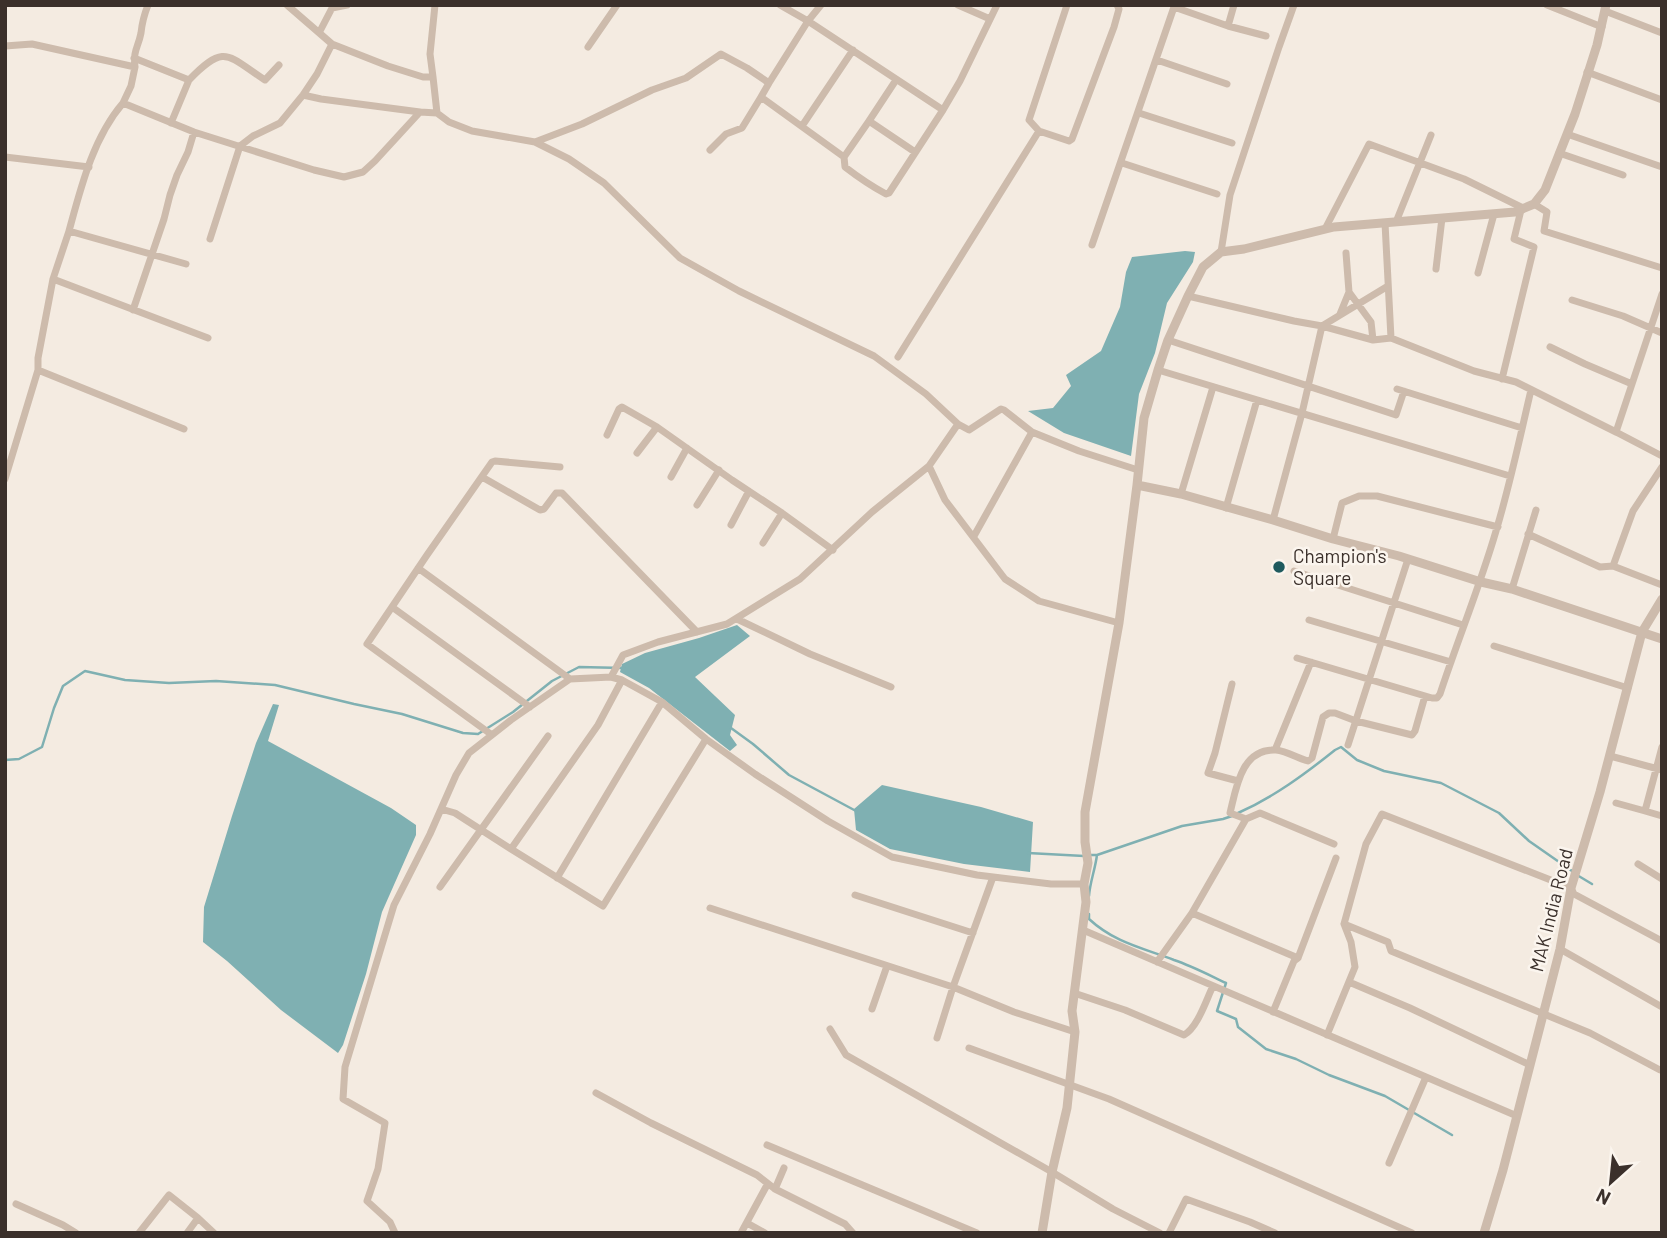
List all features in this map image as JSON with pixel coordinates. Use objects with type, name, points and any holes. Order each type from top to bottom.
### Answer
[{"type":"street","points":[[5,479],[38,370],[53,279],[96,147],[131,86],[141,23],[148,5]]},
{"type":"street","points":[[287,5],[332,44],[400,70],[433,77]]},
{"type":"street","points":[[319,33],[332,8],[347,5]]},
{"type":"street","points":[[435,5],[430,54],[437,113]]},
{"type":"street","points":[[588,47],[617,5]]},
{"type":"street","points":[[780,5],[943,110]]},
{"type":"street","points":[[710,150],[726,134],[742,128],[808,21],[821,5]]},
{"type":"street","points":[[958,5],[990,19]]},
{"type":"street","points":[[896,80],[844,157],[845,167],[886,194],[892,191],[943,110],[997,5]]},
{"type":"street","points":[[1068,5],[1029,120],[1040,131],[1069,141],[1114,27],[1119,9],[1117,5]]},
{"type":"street","points":[[1228,26],[1234,5]]},
{"type":"street","points":[[1221,252],[1230,195],[1294,5]]},
{"type":"street","points":[[1547,5],[1602,27]]},
{"type":"street","points":[[1092,245],[1174,7],[1266,36]]},
{"type":"street","points":[[1042,1233],[1052,1172],[1067,1108],[1075,1032],[1072,1011],[1083,930],[1086,902],[1084,884],[1088,863],[1085,811],[1119,623],[1138,485],[1144,418],[1157,370],[1188,296],[1203,267],[1221,252],[1325,229],[1515,212],[1534,204],[1545,190],[1575,114],[1606,8],[1662,33]]},
{"type":"street","points":[[5,46],[32,44],[135,67]]},
{"type":"street","points":[[210,239],[240,146],[253,136],[280,123],[317,74],[332,44]]},
{"type":"street","points":[[802,126],[853,50]]},
{"type":"street","points":[[536,142],[582,124],[652,90],[686,78],[721,54],[769,83]]},
{"type":"street","points":[[171,123],[189,80],[209,61],[226,56],[265,80],[279,65]]},
{"type":"street","points":[[134,58],[189,80]]},
{"type":"street","points":[[1157,60],[1227,84]]},
{"type":"street","points":[[1587,72],[1662,100]]},
{"type":"street","points":[[303,95],[437,113],[449,122],[472,131],[536,142],[569,159],[604,183],[680,258],[739,291],[874,356],[926,394],[958,425],[969,430],[1001,409],[1032,432],[1138,470]]},
{"type":"street","points":[[761,97],[844,157]]},
{"type":"street","points":[[123,103],[194,132],[344,177],[363,172],[420,112]]},
{"type":"street","points":[[1139,113],[1232,143]]},
{"type":"street","points":[[869,121],[915,152]]},
{"type":"street","points":[[898,357],[1040,131]]},
{"type":"street","points":[[133,310],[170,195],[194,132]]},
{"type":"street","points":[[1567,134],[1662,167]]},
{"type":"street","points":[[1396,222],[1431,135]]},
{"type":"street","points":[[1325,229],[1369,144],[1464,179],[1522,209]]},
{"type":"street","points":[[1559,153],[1623,175]]},
{"type":"street","points":[[5,157],[89,167]]},
{"type":"street","points":[[1122,163],[1217,194]]},
{"type":"street","points":[[1534,204],[1547,212],[1544,231],[1662,268]]},
{"type":"street","points":[[1502,379],[1534,247],[1514,239],[1522,209]]},
{"type":"street","points":[[1478,273],[1494,214]]},
{"type":"street","points":[[1436,269],[1442,218]]},
{"type":"street","points":[[1385,223],[1391,338]]},
{"type":"street","points":[[69,231],[186,264]]},
{"type":"street","points":[[1339,315],[1349,292],[1346,253]]},
{"type":"street","points":[[53,279],[208,338]]},
{"type":"street","points":[[1273,520],[1302,414],[1321,326],[1388,286]]},
{"type":"street","points":[[1349,292],[1371,322],[1373,340]]},
{"type":"street","points":[[1616,432],[1662,294]]},
{"type":"street","points":[[1188,296],[1373,340],[1391,338],[1474,371],[1516,382],[1662,456]]},
{"type":"street","points":[[1572,300],[1622,316],[1662,333]]},
{"type":"street","points":[[1168,340],[1396,415],[1401,390],[1522,428]]},
{"type":"street","points":[[1550,347],[1632,384]]},
{"type":"street","points":[[38,370],[184,429]]},
{"type":"street","points":[[1157,370],[1510,476]]},
{"type":"street","points":[[1181,494],[1213,387]]},
{"type":"street","points":[[1297,658],[1437,698],[1498,527],[1531,390]]},
{"type":"street","points":[[1226,508],[1257,400]]},
{"type":"street","points":[[607,435],[621,407],[657,427],[833,550]]},
{"type":"street","points":[[614,671],[624,655],[658,642],[727,624],[800,579],[872,512],[929,466],[958,425]]},
{"type":"street","points":[[637,453],[657,427]]},
{"type":"street","points":[[974,536],[1032,432]]},
{"type":"street","points":[[671,477],[687,448]]},
{"type":"street","points":[[487,732],[367,644],[492,462],[560,467]]},
{"type":"street","points":[[929,466],[944,500],[1005,579],[1039,601],[1119,623]]},
{"type":"street","points":[[1613,566],[1633,511],[1662,467]]},
{"type":"street","points":[[696,505],[719,470]]},
{"type":"street","points":[[482,477],[540,510],[544,509],[556,493],[562,493],[697,632]]},
{"type":"street","points":[[1138,485],[1181,494],[1512,589],[1662,639]]},
{"type":"street","points":[[731,525],[749,491]]},
{"type":"street","points":[[1333,539],[1342,503],[1359,496],[1377,496],[1498,527]]},
{"type":"street","points":[[1512,589],[1536,510]]},
{"type":"street","points":[[763,543],[782,513]]},
{"type":"street","points":[[1528,534],[1600,567],[1613,566],[1662,585]]},
{"type":"street","points":[[1348,745],[1408,559]]},
{"type":"street","points":[[418,568],[566,676]]},
{"type":"street","points":[[1294,571],[1463,625]]},
{"type":"street","name":"MAK India Road","points":[[1484,1233],[1560,950],[1571,888],[1610,756],[1642,632],[1662,599]]},
{"type":"street","points":[[392,607],[527,704]]},
{"type":"street","points":[[737,618],[810,654],[891,687]]},
{"type":"street","points":[[1310,620],[1451,662]]},
{"type":"street","points":[[1494,646],[1628,688]]},
{"type":"street","points":[[1275,750],[1311,662]]},
{"type":"street","points":[[396,1233],[390,1222],[367,1201],[378,1169],[385,1123],[343,1099],[345,1067],[394,905],[456,775],[469,752],[487,732],[566,676],[614,671]]},
{"type":"street","points":[[614,671],[622,680],[662,702],[706,739],[755,774],[828,821],[892,857],[993,877],[1051,884],[1084,884]]},
{"type":"street","points":[[511,849],[598,724],[622,680]]},
{"type":"street","points":[[1232,684],[1209,773],[1238,781]]},
{"type":"street","points":[[1245,819],[1230,813],[1242,770],[1257,754],[1275,750],[1308,761],[1312,758],[1323,717],[1329,713],[1412,735],[1426,696]]},
{"type":"street","points":[[557,878],[662,702]]},
{"type":"street","points":[[440,887],[548,736]]},
{"type":"street","points":[[441,809],[455,813],[603,906],[706,739]]},
{"type":"street","points":[[1645,811],[1659,769],[1662,747]]},
{"type":"street","points":[[1610,756],[1659,769]]},
{"type":"street","points":[[1616,803],[1662,816]]},
{"type":"street","points":[[1157,962],[1192,913],[1245,819],[1260,813],[1334,844]]},
{"type":"street","points":[[1327,1035],[1355,967],[1351,942],[1344,924],[1366,844],[1382,814],[1571,888],[1574,894],[1662,941]]},
{"type":"street","points":[[1273,1012],[1294,961],[1298,958],[1336,858]]},
{"type":"street","points":[[1637,864],[1662,879]]},
{"type":"street","points":[[937,1038],[993,877]]},
{"type":"street","points":[[855,895],[973,933]]},
{"type":"street","points":[[710,908],[953,987],[1014,1012],[1075,1032]]},
{"type":"street","points":[[1192,913],[1298,958]]},
{"type":"street","points":[[1344,924],[1388,942],[1391,951],[1590,1033],[1662,1069]]},
{"type":"street","points":[[1083,930],[1517,1116]]},
{"type":"street","points":[[1560,950],[1662,1007]]},
{"type":"street","points":[[872,1009],[887,966]]},
{"type":"street","points":[[1349,982],[1530,1065]]},
{"type":"street","points":[[1074,993],[1125,1010],[1184,1035],[1194,1027],[1213,986]]},
{"type":"street","points":[[830,1029],[846,1055],[1113,1209],[1160,1233]]},
{"type":"street","points":[[969,1048],[1121,1105],[1412,1233]]},
{"type":"street","points":[[1389,1163],[1426,1077]]},
{"type":"street","points":[[596,1093],[757,1175],[771,1187],[845,1224],[853,1233]]},
{"type":"street","points":[[766,1145],[977,1233]]},
{"type":"street","points":[[741,1233],[749,1217],[785,1168]]},
{"type":"street","points":[[139,1233],[169,1195],[214,1233]]},
{"type":"street","points":[[1170,1233],[1185,1199],[1275,1233]]},
{"type":"street","points":[[16,1204],[76,1233]]},
{"type":"street","points":[[187,1233],[198,1218]]},
{"type":"street","points":[[747,1223],[765,1233]]},
{"type":"water","points":[[1195,252],[1193,262],[1167,303],[1155,353],[1139,394],[1131,456],[1064,433],[1028,411],[1053,408],[1071,386],[1066,375],[1101,351],[1120,307],[1126,272],[1132,257]]},
{"type":"water","points":[[737,625],[750,636],[695,677],[735,715],[730,735],[737,745],[730,751],[649,688],[620,672],[622,664],[645,653]]},
{"type":"water","points":[[273,704],[279,705],[268,741],[391,808],[416,825],[416,835],[382,912],[366,974],[338,1053],[281,1010],[203,942],[204,907],[256,743]]},
{"type":"water","points":[[882,785],[981,807],[1033,822],[1030,872],[964,864],[890,849],[856,830],[854,809]]},
{"type":"waterway","points":[[5,760],[19,759],[42,747],[63,686],[85,671],[125,680],[275,685],[402,714],[463,733],[478,734],[513,712],[552,681],[579,667],[624,668]]},
{"type":"waterway","points":[[731,728],[789,775],[856,811]]},
{"type":"waterway","points":[[1238,813],[1277,792],[1341,747],[1357,760],[1384,771],[1441,783],[1499,813],[1529,841],[1572,871]]},
{"type":"waterway","points":[[1091,855],[1182,826],[1232,816]]},
{"type":"waterway","points":[[1028,853],[1084,856]]},
{"type":"waterway","points":[[1089,896],[1097,855]]},
{"type":"waterway","points":[[1577,875],[1592,884]]},
{"type":"waterway","points":[[1089,914],[1089,919],[1109,934],[1226,983],[1217,1011],[1236,1019],[1238,1027],[1266,1049],[1385,1096],[1452,1135]]},
{"type":"place","name":"Champion's Square","points":[[1279,567]]}]
